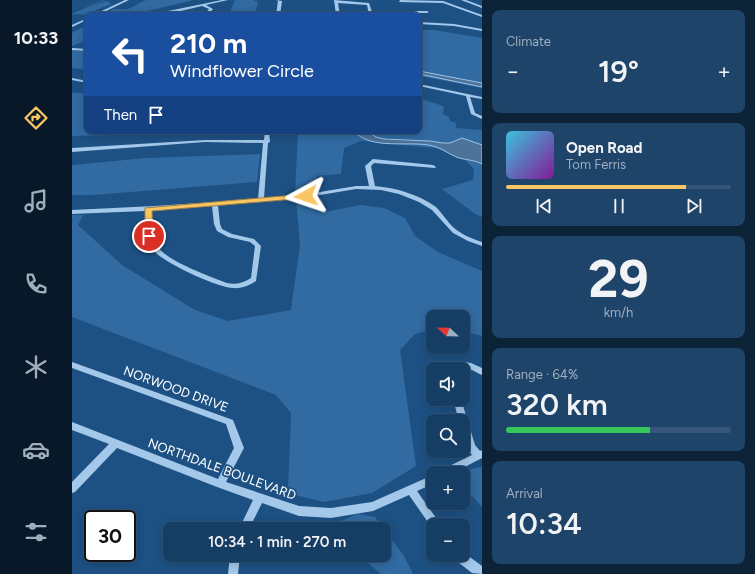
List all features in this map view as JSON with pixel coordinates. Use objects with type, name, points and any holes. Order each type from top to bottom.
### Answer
[{"type":"street","points":[[101,12],[127,0]]},
{"type":"street","points":[[169,12],[201,4],[226,0]]},
{"type":"street","points":[[278,0],[280,2],[278,12]]},
{"type":"street","points":[[463,0],[482,7]]},
{"type":"street","points":[[338,12],[336,1],[368,4],[370,12]]},
{"type":"street","points":[[405,12],[400,1],[443,2],[482,16]]},
{"type":"street","points":[[201,4],[210,7],[211,9],[208,12]]},
{"type":"street","points":[[422,12],[427,12]]},
{"type":"street","points":[[72,26],[84,20]]},
{"type":"street","points":[[422,23],[454,25],[482,30]]},
{"type":"street","points":[[72,49],[84,50]]},
{"type":"street","points":[[72,79],[84,81]]},
{"type":"street","points":[[422,86],[482,98]]},
{"type":"street","points":[[468,96],[473,114],[482,118]]},
{"type":"street","points":[[261,200],[268,134]]},
{"type":"street","points":[[72,150],[205,141],[267,142]]},
{"type":"street","points":[[372,187],[368,166],[373,161],[433,167]]},
{"type":"street","points":[[72,212],[148,209],[215,204],[306,196],[352,187],[372,187],[397,191],[419,200],[434,210],[453,230],[473,242],[482,244]]},
{"type":"street","points":[[148,209],[149,236],[158,252],[172,262],[231,286],[244,286],[254,279],[258,246],[252,240],[230,236],[219,230],[215,204]]},
{"type":"street","name":"NORWOOD DRIVE","points":[[72,365],[230,422],[239,448],[220,484]]},
{"type":"street","points":[[470,365],[482,372]]},
{"type":"street","points":[[458,466],[480,455],[471,446],[459,406]]},
{"type":"street","name":"NORTHDALE BOULEVARD","points":[[72,426],[220,484],[299,511],[332,513],[373,506],[426,482]]},
{"type":"street","points":[[72,489],[115,444]]},
{"type":"street","points":[[411,490],[431,518]]},
{"type":"street","points":[[247,522],[259,498]]},
{"type":"street","points":[[233,574],[234,562]]},
{"type":"street","points":[[467,562],[476,569],[482,571]]},
{"type":"shaded area","points":[[103,0],[105,0],[87,9],[106,1],[112,4],[93,12],[84,12],[84,15],[72,14]]},
{"type":"shaded area","points":[[146,0],[194,0],[143,12],[106,12],[114,9],[127,9],[124,11]]},
{"type":"shaded area","points":[[235,0],[253,0],[258,2],[256,12],[230,12]]},
{"type":"shaded area","points":[[84,27],[84,41],[72,46],[72,33]]},
{"type":"shaded area","points":[[422,30],[434,30],[482,38],[482,88],[422,77]]},
{"type":"shaded area","points":[[72,50],[84,51],[84,70],[72,68]]},
{"type":"shaded area","points":[[422,72],[482,83],[482,87],[422,75]]},
{"type":"shaded area","points":[[72,93],[84,93],[84,134],[122,134],[116,135],[72,136]]},
{"type":"shaded area","points":[[422,99],[444,107],[443,114],[449,117],[450,121],[456,123],[456,128],[482,130],[482,217],[475,214],[442,189],[473,180],[474,169],[463,158],[435,148],[361,141],[344,148],[341,174],[317,176],[318,190],[295,194],[298,134],[422,134]]},
{"type":"shaded area","points":[[358,134],[372,134],[384,139],[443,143],[450,143],[462,138],[482,145],[482,164],[459,158],[433,146],[424,144],[380,143],[361,137]]},
{"type":"shaded area","points":[[260,154],[257,182],[93,195],[72,195],[72,165],[146,158]]},
{"type":"shaded area","points":[[313,198],[316,211],[325,212],[360,205],[384,208],[405,218],[415,236],[438,252],[482,271],[482,336],[470,333],[470,310],[426,310],[426,331],[415,334],[400,350],[416,466],[372,493],[324,502],[288,493],[291,413],[276,395],[72,317],[72,215],[83,215],[78,225],[122,265],[195,310],[228,321],[291,310],[300,245],[296,200]]},
{"type":"shaded area","points":[[482,467],[482,507],[470,494],[470,470]]},
{"type":"shaded area","points":[[358,514],[375,517],[379,522],[340,522]]},
{"type":"shaded area","points":[[391,538],[404,556],[413,574],[381,574],[367,562],[391,562]]},
{"type":"route","points":[[149,236],[148,209],[306,196]]}]
